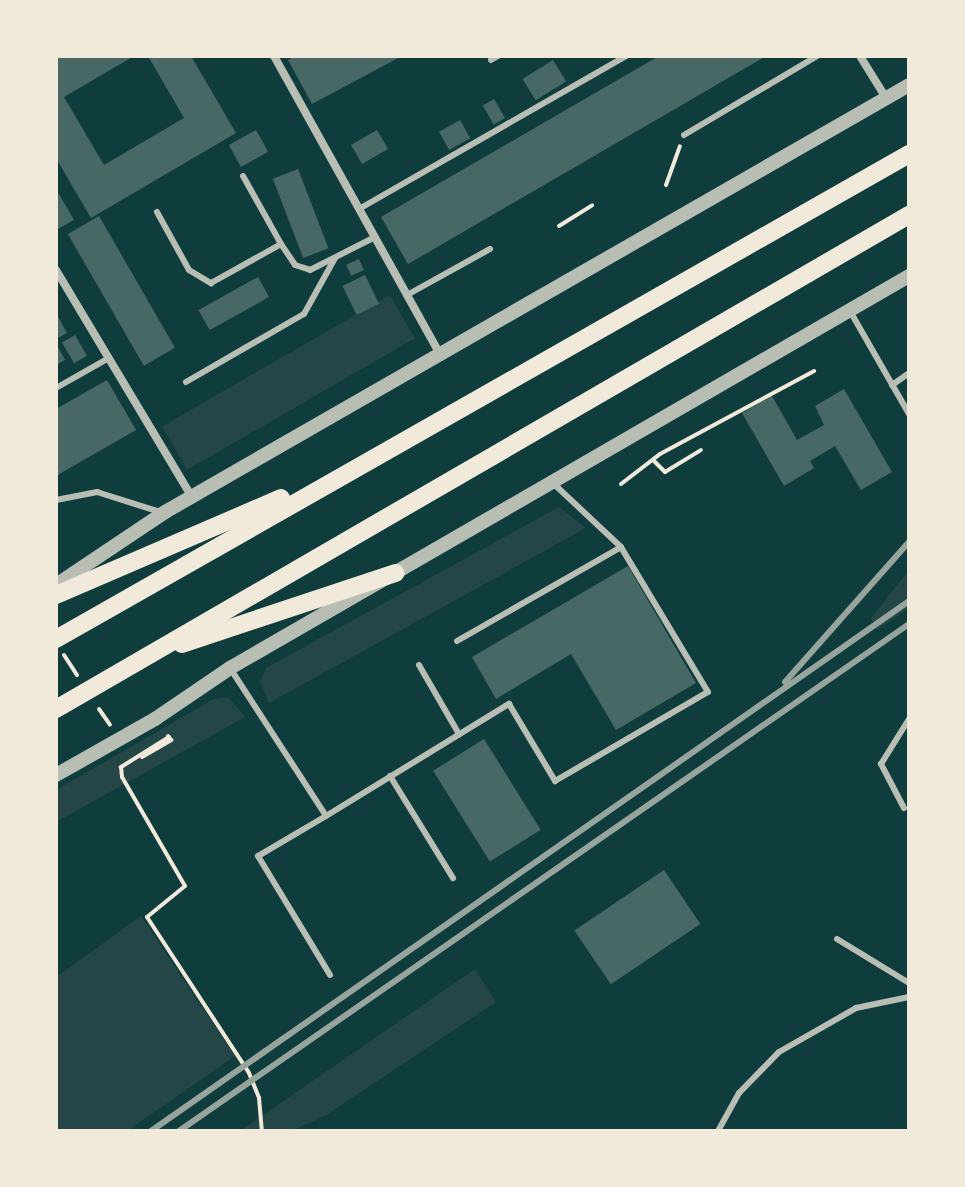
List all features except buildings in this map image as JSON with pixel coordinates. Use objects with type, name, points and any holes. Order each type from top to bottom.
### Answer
[{"type":"highway","points":[[56,639],[357,465],[909,154]]},
{"type":"highway","points":[[56,709],[909,215]]},
{"type":"highway","points":[[56,595],[357,465]]},
{"type":"highway","points":[[146,657],[395,573]]},
{"type":"street","points":[[274,56],[440,354]]},
{"type":"street","points":[[860,56],[886,98]]},
{"type":"street","points":[[56,585],[165,512],[909,85]]},
{"type":"street","points":[[58,276],[192,497]]},
{"type":"street","points":[[56,775],[230,668],[909,276]]},
{"type":"lane","points":[[491,60],[498,56]]},
{"type":"lane","points":[[359,209],[626,56]]},
{"type":"lane","points":[[684,135],[817,56]]},
{"type":"lane","points":[[243,176],[295,265],[310,270],[375,237]]},
{"type":"lane","points":[[157,212],[189,270],[211,283],[281,244]]},
{"type":"lane","points":[[407,295],[490,249]]},
{"type":"lane","points":[[186,382],[304,314],[335,258]]},
{"type":"lane","points":[[850,311],[909,414]]},
{"type":"lane","points":[[56,388],[109,358]]},
{"type":"lane","points":[[892,385],[909,373]]},
{"type":"lane","points":[[330,975],[258,856],[509,704],[555,781],[708,692],[621,547],[554,483]]},
{"type":"lane","points":[[56,500],[97,492],[165,512]]},
{"type":"lane","points":[[457,641],[621,547]]},
{"type":"lane","points":[[419,665],[459,734]]},
{"type":"lane","points":[[230,668],[326,816]]},
{"type":"lane","points":[[904,808],[881,764],[909,719]]},
{"type":"lane","points":[[390,776],[453,878]]},
{"type":"lane","points":[[837,939],[909,983]]},
{"type":"lane","points":[[718,1131],[739,1093],[779,1052],[856,1008],[909,997]]},
{"type":"path","points":[[666,185],[684,135]]},
{"type":"path","points":[[559,226],[592,205]]},
{"type":"path","points":[[621,484],[653,460],[814,371]]},
{"type":"path","points":[[653,460],[665,472],[701,450]]},
{"type":"path","points":[[134,761],[170,739],[121,767],[122,777],[185,886],[147,917],[249,1073],[259,1098],[262,1131]]},
{"type":"shaded area","points":[[390,295],[415,338],[187,470],[162,426]]},
{"type":"shaded area","points":[[559,507],[586,528],[269,703],[260,682],[266,668]]},
{"type":"shaded area","points":[[909,570],[909,608],[877,630],[871,618]]},
{"type":"shaded area","points":[[228,697],[245,717],[56,822],[56,790],[214,699]]},
{"type":"shaded area","points":[[141,916],[235,1056],[127,1131],[56,1131],[56,977]]},
{"type":"shaded area","points":[[475,969],[496,1002],[326,1115],[291,1131],[240,1131]]},
{"type":"railway","points":[[785,682],[909,542]]},
{"type":"railway","points":[[151,1131],[909,601]]},
{"type":"railway","points":[[179,1131],[909,624]]}]
